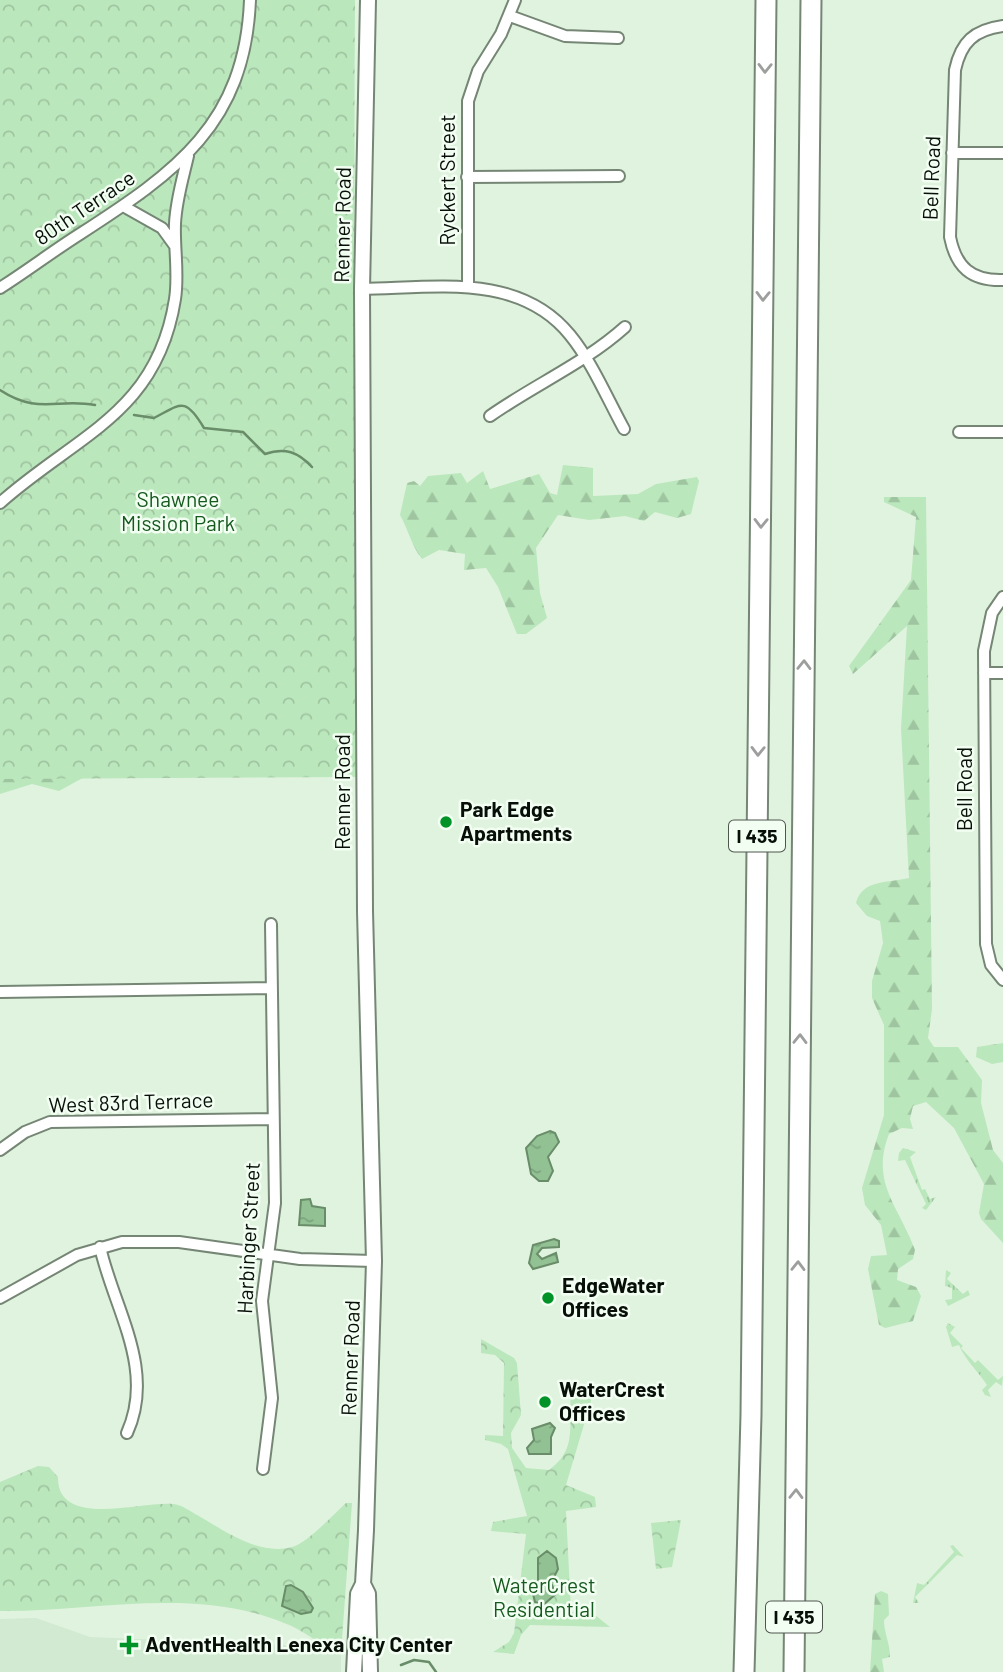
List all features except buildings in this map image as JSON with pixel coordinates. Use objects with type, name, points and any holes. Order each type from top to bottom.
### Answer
[{"type":"highway","name":"I 435","points":[[744,1672],[751,1415],[766,0]]},
{"type":"highway","name":"I 435","points":[[794,1672],[811,0]]},
{"type":"main road","name":"Renner Road","points":[[354,1672],[358,1594],[363,1584],[374,1261],[365,899],[362,289],[368,0]]},
{"type":"main road","name":"Renner Road","points":[[363,1584],[368,1594],[370,1672]]},
{"type":"street","points":[[0,503],[113,418],[141,387],[155,362],[172,315],[176,295],[176,210],[188,156],[234,86],[248,37],[250,0]]},
{"type":"street","name":"Ryckert Street","points":[[468,288],[466,120],[470,93],[478,71],[510,16],[515,0]]},
{"type":"street","points":[[510,16],[565,36],[618,38]]},
{"type":"street","name":"Bell Road","points":[[1003,26],[971,36],[959,53],[955,71],[950,237],[954,257],[962,269],[975,277],[1003,281]]},
{"type":"street","points":[[953,153],[1003,153]]},
{"type":"street","name":"80th Terrace","points":[[0,288],[123,206],[188,156]]},
{"type":"street","points":[[467,177],[619,176]]},
{"type":"street","points":[[123,206],[162,228],[176,247]]},
{"type":"street","points":[[362,289],[498,290],[538,306],[559,323],[585,357],[624,429]]},
{"type":"street","points":[[490,416],[526,390],[585,357],[625,327]]},
{"type":"street","points":[[959,432],[1003,432]]},
{"type":"street","name":"Bell Road","points":[[1003,597],[986,630],[984,673],[986,944],[991,965],[1003,980]]},
{"type":"street","points":[[984,673],[1003,673]]},
{"type":"street","name":"Harbinger Street","points":[[262,1469],[272,1398],[262,1311],[275,1203],[271,924]]},
{"type":"street","points":[[0,992],[270,988]]},
{"type":"street","name":"West 83rd Terrace","points":[[0,1150],[25,1132],[50,1122],[272,1119]]},
{"type":"street","points":[[0,1298],[54,1267],[100,1247],[142,1241],[179,1242],[330,1261],[374,1261]]},
{"type":"street","points":[[100,1247],[107,1277],[136,1360],[135,1405],[127,1433]]},
{"type":"shaded area","name":"AdventHealth Lenexa City Center","points":[[36,1618],[90,1637],[282,1645],[341,1653],[341,1672],[0,1672],[0,1619]]},
{"type":"green space","name":"Shawnee Mission Park","points":[[0,0],[355,0],[356,777],[0,779]]},
{"type":"green space","points":[[563,465],[593,468],[593,496],[638,494],[656,484],[697,477],[699,481],[691,514],[677,518],[655,512],[644,521],[625,516],[589,520],[558,515],[536,548],[540,593],[547,618],[526,634],[517,634],[498,587],[486,568],[464,570],[465,554],[439,550],[422,559],[400,515],[407,483],[414,481],[420,486],[428,476],[461,473],[467,483],[483,471],[490,489],[539,474],[550,493],[557,495]]},
{"type":"green space","points":[[884,497],[926,497],[932,1009],[928,1038],[934,1047],[958,1047],[982,1080],[981,1103],[993,1150],[1003,1163],[1003,1243],[981,1219],[979,1213],[984,1184],[954,1128],[926,1102],[913,1106],[910,1119],[913,1129],[902,1128],[889,1134],[884,1151],[885,1181],[915,1250],[913,1259],[898,1269],[897,1280],[916,1287],[921,1296],[913,1321],[885,1328],[879,1325],[868,1269],[871,1256],[887,1255],[881,1225],[865,1205],[862,1188],[884,1115],[884,1025],[872,998],[872,981],[883,943],[880,921],[867,916],[856,903],[859,895],[870,886],[909,878],[901,729],[907,626],[853,674],[849,666],[911,580],[916,517],[884,502]]},
{"type":"green space","points":[[0,751],[99,769],[59,791],[32,784],[0,794]]},
{"type":"green space","points":[[1003,1043],[1003,1062],[992,1064],[976,1057],[977,1047]]},
{"type":"green space","points":[[903,1148],[916,1152],[910,1157],[922,1190],[925,1189],[930,1199],[936,1197],[926,1210],[922,1208],[926,1204],[905,1160],[898,1161]]},
{"type":"green space","points":[[946,1270],[951,1273],[947,1279],[963,1294],[968,1290],[970,1295],[948,1306],[945,1300],[952,1299],[952,1288],[945,1286]]},
{"type":"green space","points":[[948,1323],[955,1327],[950,1333],[975,1363],[978,1360],[998,1380],[1003,1376],[1002,1386],[996,1382],[988,1390],[991,1397],[985,1395],[982,1390],[987,1385],[965,1356],[959,1345],[952,1347],[946,1327]]},
{"type":"green space","name":"WaterCrest Residential","points":[[481,1339],[514,1358],[517,1363],[521,1415],[511,1433],[512,1448],[526,1468],[549,1470],[564,1454],[570,1436],[571,1393],[582,1397],[590,1393],[591,1401],[566,1485],[595,1497],[596,1507],[566,1511],[571,1611],[595,1615],[610,1627],[530,1625],[521,1635],[514,1654],[493,1652],[509,1642],[514,1633],[526,1534],[491,1531],[493,1522],[527,1516],[508,1449],[501,1444],[485,1440],[485,1435],[503,1436],[504,1363],[495,1355],[481,1353]]},
{"type":"green space","points":[[38,1466],[49,1467],[58,1477],[61,1493],[71,1503],[86,1508],[104,1509],[176,1505],[243,1540],[267,1548],[280,1549],[298,1545],[346,1503],[352,1503],[341,1653],[335,1653],[284,1623],[250,1612],[215,1606],[179,1603],[0,1611],[0,1482]]},
{"type":"green space","points":[[681,1520],[672,1567],[656,1569],[651,1523]]},
{"type":"green space","points":[[953,1545],[964,1557],[957,1555],[915,1597],[919,1603],[913,1603],[917,1583],[924,1585],[954,1552],[950,1546]]},
{"type":"green space","points":[[881,1591],[888,1594],[889,1615],[884,1620],[890,1657],[882,1659],[884,1672],[870,1672],[875,1594]]},
{"type":"water","points":[[550,1131],[555,1133],[559,1142],[548,1157],[553,1171],[548,1181],[539,1181],[531,1174],[526,1148],[537,1136]]},
{"type":"water","points":[[310,1199],[312,1206],[325,1208],[325,1226],[299,1225],[301,1200]]},
{"type":"water","points":[[554,1239],[559,1241],[559,1247],[542,1248],[537,1254],[542,1259],[556,1253],[558,1262],[533,1269],[529,1263],[533,1245]]},
{"type":"water","points":[[550,1423],[555,1428],[551,1437],[551,1454],[529,1454],[527,1448],[534,1440],[532,1429]]},
{"type":"water","points":[[547,1551],[556,1558],[558,1569],[551,1583],[556,1594],[543,1605],[535,1602],[533,1594],[538,1582],[538,1558]]},
{"type":"water","points":[[291,1585],[303,1592],[313,1608],[311,1612],[301,1614],[282,1606],[286,1586]]},
{"type":"waterway","points":[[0,390],[13,398],[37,404],[95,405]]},
{"type":"waterway","points":[[134,415],[154,418],[177,407],[187,407],[204,428],[243,432],[265,454],[291,452],[312,467]]},
{"type":"waterway","points":[[401,1665],[414,1660],[429,1662],[436,1672]]},
{"type":"place","name":"Park Edge Apartments","points":[[446,822]]},
{"type":"place","name":"EdgeWater Offices","points":[[548,1298]]},
{"type":"place","name":"WaterCrest Offices","points":[[545,1402]]},
{"type":"place","name":"AdventHealth Lenexa City Center","points":[[129,1645]]}]
